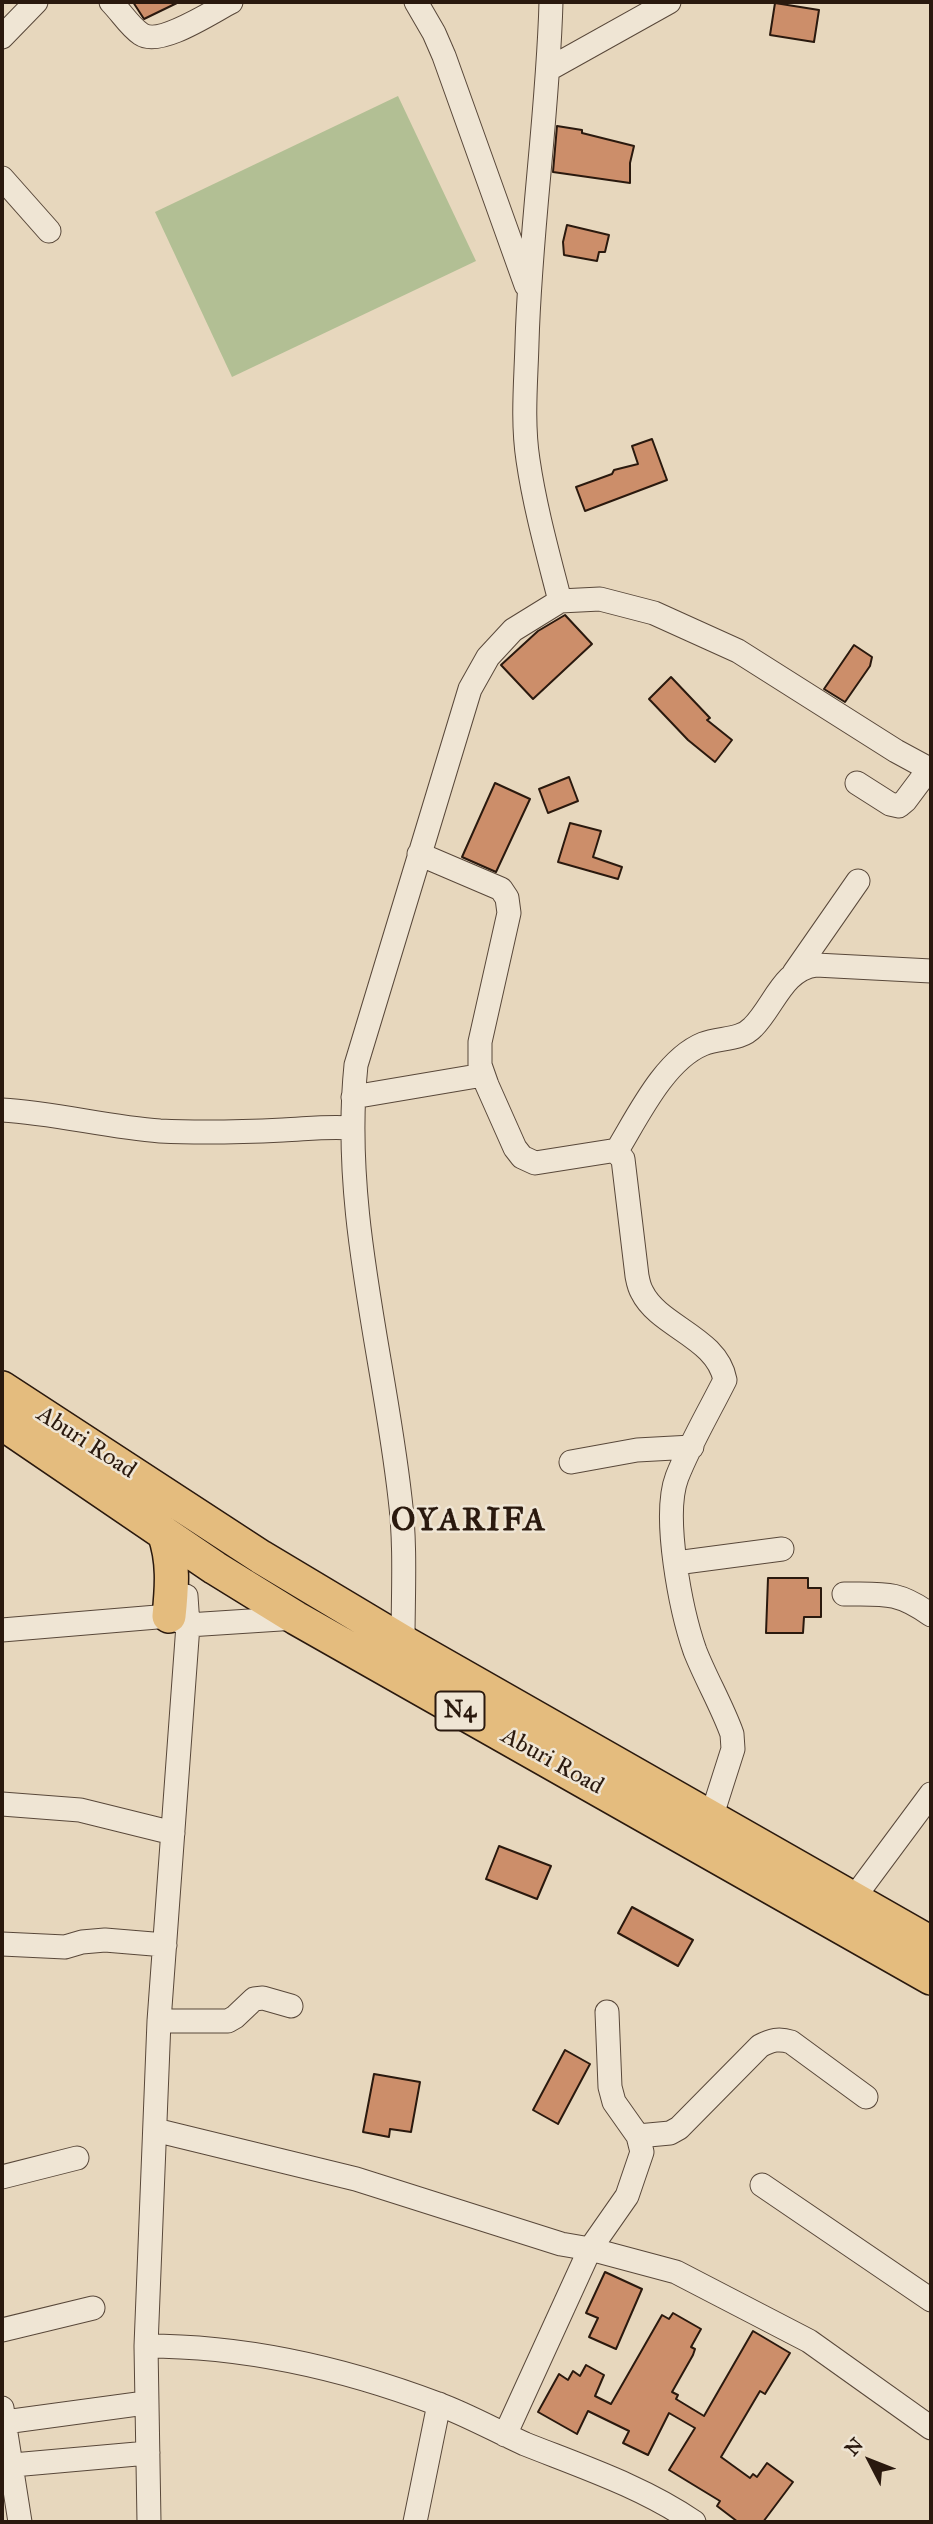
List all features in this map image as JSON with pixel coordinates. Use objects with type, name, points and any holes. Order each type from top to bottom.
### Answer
[{"type":"highway","name":"Aburi Road","points":[[2,1388],[261,1557],[403,1642],[931,1943]]},
{"type":"highway","name":"Aburi Road","points":[[2,1423],[215,1568],[296,1618],[931,1978]]},
{"type":"highway","points":[[164,1533],[181,1612]]},
{"type":"street","points":[[2,37],[36,2]]},
{"type":"street","points":[[111,2],[142,36],[156,38],[173,33],[231,2]]},
{"type":"street","points":[[416,2],[444,56],[528,293]]},
{"type":"street","points":[[551,2],[549,69],[528,293],[525,414],[528,459],[540,523],[560,600]]},
{"type":"street","points":[[549,69],[670,2]]},
{"type":"street","points":[[2,178],[49,231]]},
{"type":"street","points":[[403,1642],[401,1499],[357,1225],[353,1097],[356,1065],[470,689],[488,657],[513,630],[560,600],[600,599],[654,613],[738,651],[895,751],[930,770],[899,806],[890,804],[857,783]]},
{"type":"street","points":[[419,854],[501,889],[507,898],[509,913],[480,1042],[480,1065],[515,1148],[527,1161],[535,1163],[611,1151],[623,1159],[637,1276],[642,1292],[651,1305],[713,1354],[722,1366],[725,1380],[677,1478],[671,1508],[672,1539],[689,1633],[732,1734],[733,1749],[711,1818]]},
{"type":"street","points":[[616,1152],[659,1084],[676,1064],[702,1045],[742,1036],[754,1027],[858,881]]},
{"type":"street","points":[[794,973],[804,967],[816,965],[931,971]]},
{"type":"street","points":[[353,1097],[484,1075]]},
{"type":"street","points":[[2,1110],[162,1131],[231,1132],[322,1126],[352,1128]]},
{"type":"street","points":[[571,1462],[637,1450],[692,1447]]},
{"type":"street","points":[[676,1563],[782,1549]]},
{"type":"street","points":[[149,2522],[146,2346],[159,2021],[173,1833],[181,1612],[215,1568],[231,1561],[261,1557]]},
{"type":"street","points":[[844,1594],[889,1594],[905,1598],[931,1615]]},
{"type":"street","points":[[2,1630],[181,1612],[296,1618]]},
{"type":"street","points":[[853,1899],[931,1794]]},
{"type":"street","points":[[2,1804],[80,1810],[173,1833]]},
{"type":"street","points":[[2,1944],[65,1947],[105,1940],[165,1945]]},
{"type":"street","points":[[159,2021],[228,2021],[254,1999],[263,1998],[291,2006]]},
{"type":"street","points":[[505,2435],[590,2249],[626,2196],[642,2152],[638,2136],[614,2102],[610,2087],[607,2012]]},
{"type":"street","points":[[638,2136],[670,2133],[679,2128],[760,2046],[770,2040],[782,2039],[791,2042],[866,2097]]},
{"type":"street","points":[[155,2130],[356,2179],[561,2244],[676,2272],[808,2341],[931,2428]]},
{"type":"street","points":[[2,2177],[77,2158]]},
{"type":"street","points":[[762,2185],[931,2300]]},
{"type":"street","points":[[2,2330],[93,2308]]},
{"type":"street","points":[[146,2346],[192,2346],[276,2356],[360,2378],[439,2404],[505,2435],[648,2494],[694,2522]]},
{"type":"street","points":[[14,2520],[13,2465],[3,2414],[145,2403]]},
{"type":"street","points":[[415,2522],[439,2404]]},
{"type":"street","points":[[13,2465],[148,2454]]},
{"type":"green space","points":[[398,96],[476,261],[232,377],[155,212]]},
{"type":"building","points":[[133,2],[179,2],[144,19]]},
{"type":"building","points":[[775,3],[819,10],[814,42],[770,35]]},
{"type":"building","points":[[557,126],[582,130],[582,133],[634,146],[630,163],[630,183],[553,172]]},
{"type":"building","points":[[567,225],[609,235],[605,252],[599,252],[597,261],[564,255],[563,242]]},
{"type":"building","points":[[652,439],[667,480],[585,511],[576,487],[612,474],[614,470],[638,464],[632,446]]},
{"type":"building","points":[[565,615],[592,644],[533,699],[501,665],[538,631]]},
{"type":"building","points":[[854,645],[872,657],[870,666],[845,702],[824,689]]},
{"type":"building","points":[[671,677],[710,718],[707,720],[732,740],[715,762],[688,740],[649,699]]},
{"type":"building","points":[[569,777],[578,801],[548,813],[539,789]]},
{"type":"building","points":[[495,783],[530,799],[496,872],[462,857]]},
{"type":"building","points":[[570,823],[601,831],[593,857],[622,867],[618,879],[558,862]]},
{"type":"building","points":[[768,1578],[808,1578],[808,1588],[821,1588],[821,1617],[804,1617],[803,1633],[766,1633]]},
{"type":"building","points":[[499,1846],[551,1866],[537,1899],[486,1879]]},
{"type":"building","points":[[632,1907],[693,1940],[678,1966],[618,1933]]},
{"type":"building","points":[[565,2050],[590,2064],[558,2124],[533,2110]]},
{"type":"building","points":[[374,2074],[420,2082],[411,2132],[390,2129],[389,2137],[363,2132]]},
{"type":"building","points":[[605,2272],[642,2289],[616,2349],[589,2337],[598,2318],[586,2313]]},
{"type":"building","points":[[673,2313],[701,2329],[691,2347],[695,2349],[693,2355],[672,2392],[678,2395],[676,2399],[704,2416],[753,2331],[790,2353],[765,2394],[760,2391],[721,2457],[750,2478],[753,2474],[757,2477],[767,2463],[793,2482],[763,2522],[738,2522],[717,2506],[720,2501],[669,2470],[695,2428],[669,2413],[648,2455],[623,2443],[629,2431],[588,2411],[577,2434],[538,2412],[559,2374],[568,2380],[573,2371],[580,2376],[586,2365],[604,2375],[595,2396],[611,2404],[662,2315],[669,2319]]},
{"type":"district","name":"OYARIFA","points":[[469,1522]]}]
